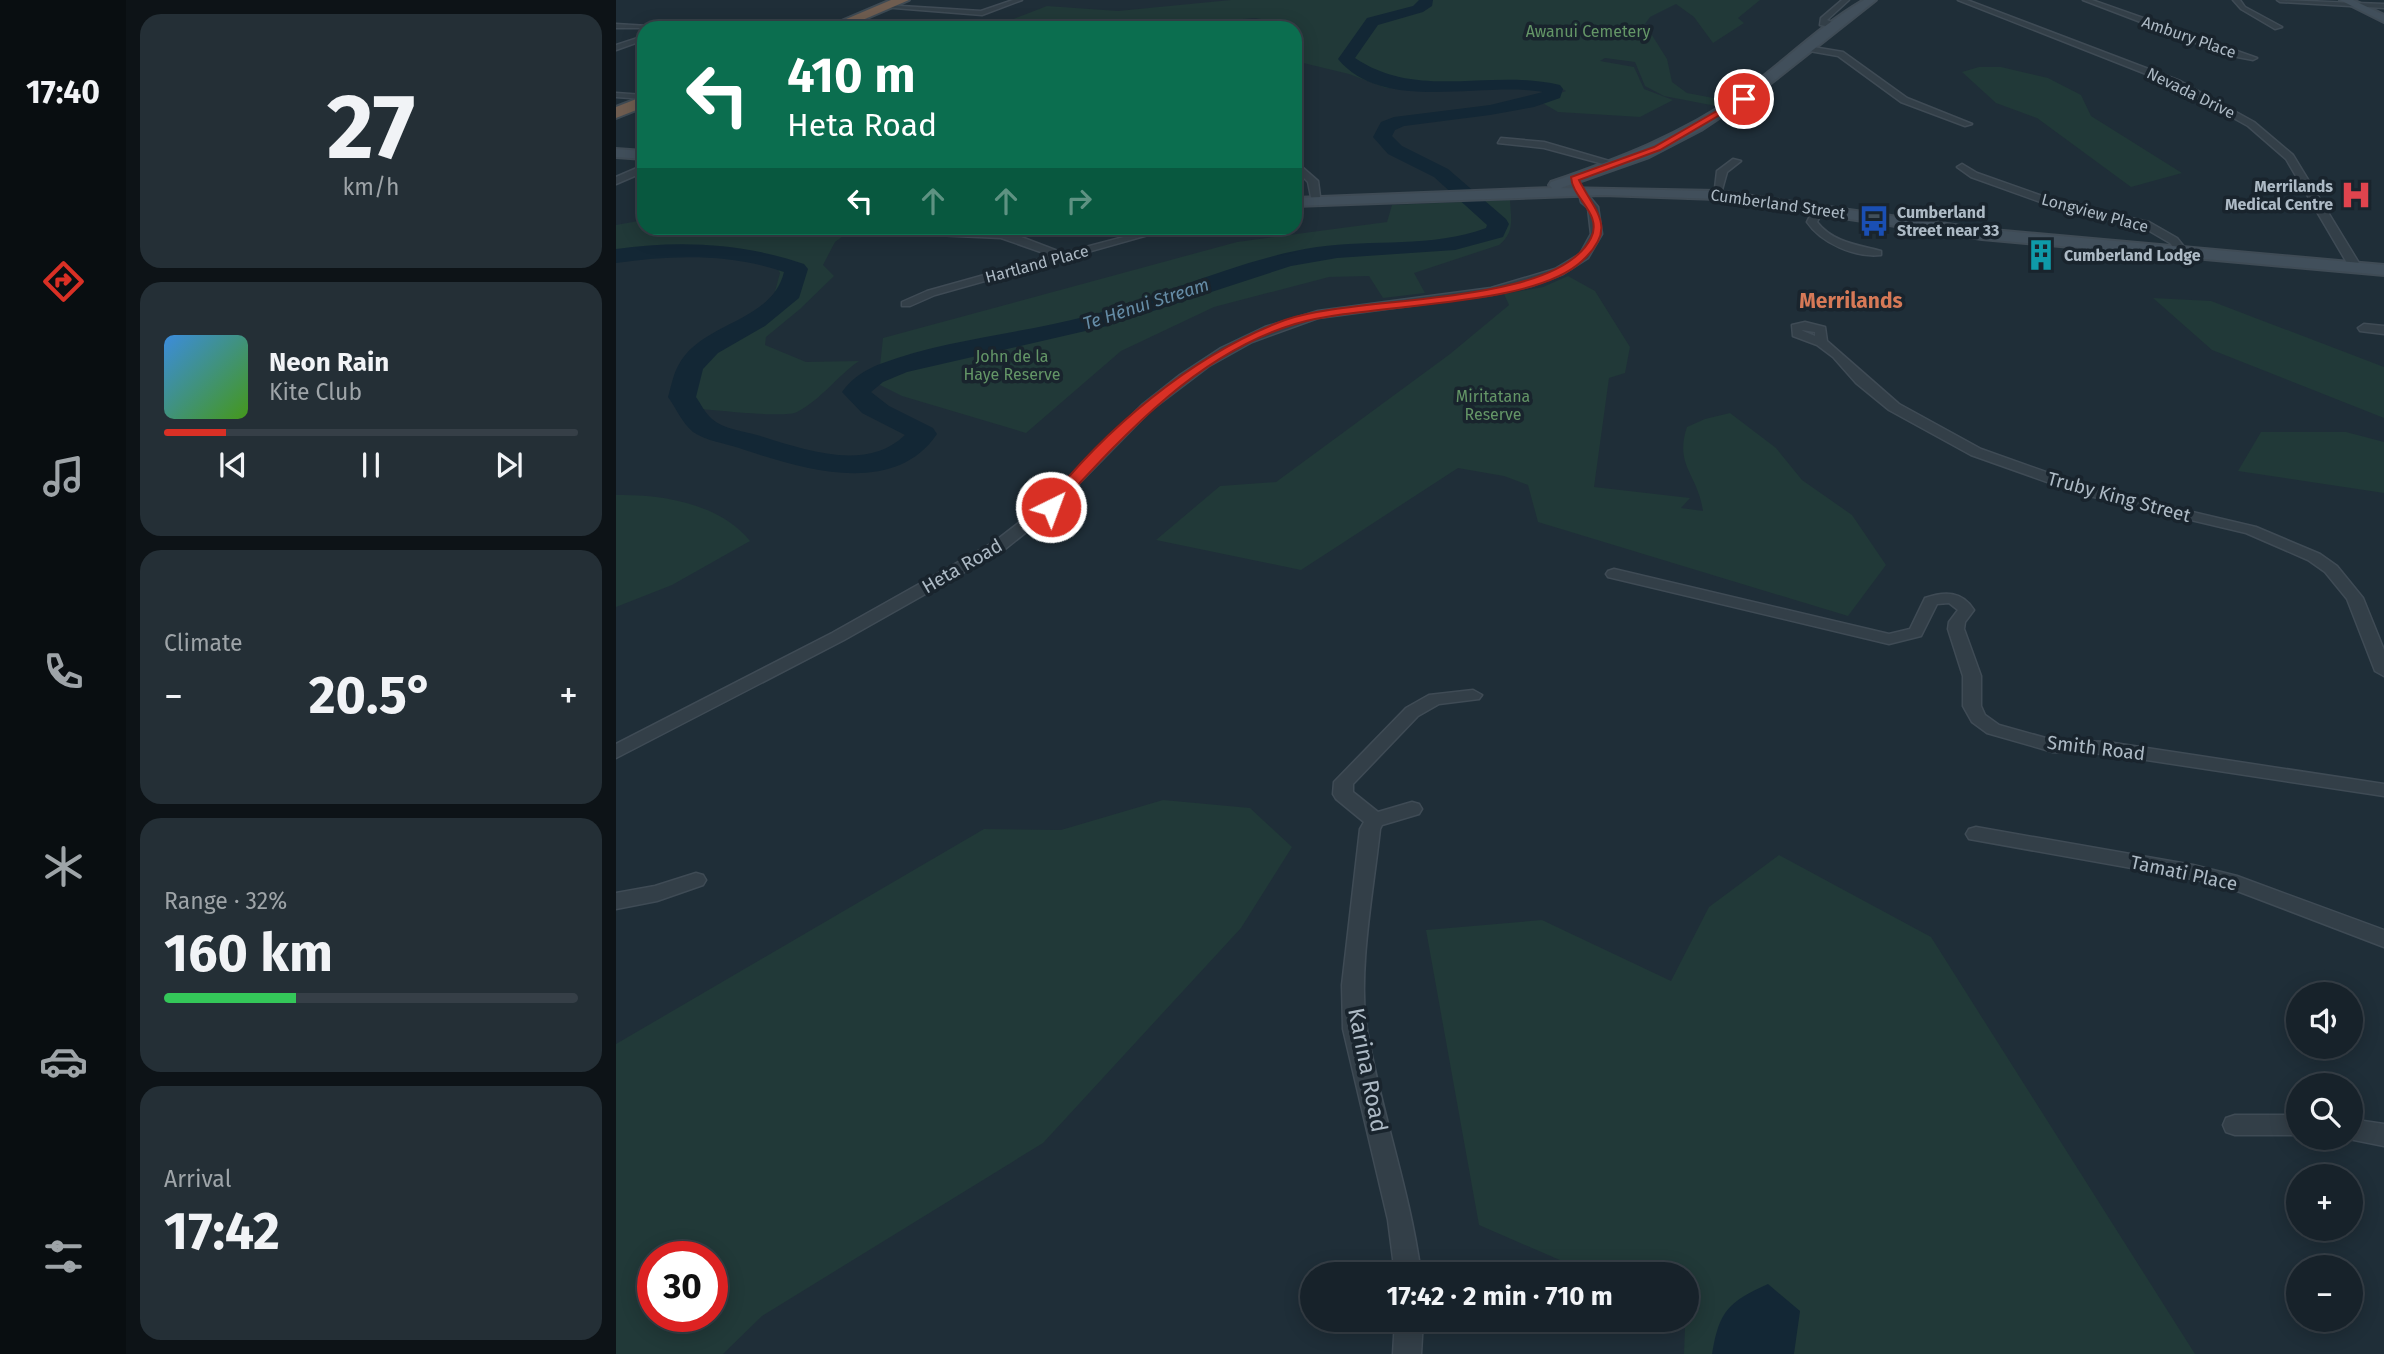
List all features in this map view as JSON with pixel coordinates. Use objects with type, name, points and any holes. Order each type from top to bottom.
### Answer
[{"type":"highway","points":[[850,21],[903,0]]},
{"type":"highway","points":[[616,113],[637,102]]},
{"type":"main road","points":[[1614,166],[1674,140],[1744,99],[1871,0]]},
{"type":"main road","points":[[2349,2],[2384,19]]},
{"type":"main road","points":[[616,153],[637,154]]},
{"type":"main road","name":"Cumberland Street","points":[[1302,202],[1530,194],[1578,185],[1603,191],[1717,195],[1982,234],[2384,270]]},
{"type":"street","points":[[885,7],[982,13],[1019,0]]},
{"type":"street","points":[[1835,26],[1823,23],[1824,19],[1846,0]]},
{"type":"street","name":"Nevada Drive","points":[[1967,0],[2177,83],[2251,124],[2290,157],[2356,268]]},
{"type":"street","name":"Ambury Place","points":[[2086,0],[2230,53],[2253,58]]},
{"type":"street","points":[[2236,0],[2244,8],[2278,27]]},
{"type":"street","points":[[2280,0],[2384,6]]},
{"type":"street","points":[[616,26],[637,27]]},
{"type":"street","points":[[616,48],[637,40]]},
{"type":"street","points":[[1807,48],[1840,54],[1904,100],[1968,124]]},
{"type":"street","points":[[616,95],[637,98]]},
{"type":"street","points":[[1501,141],[1544,145],[1614,166]]},
{"type":"street","points":[[1717,195],[1722,171],[1736,161]]},
{"type":"street","points":[[1614,166],[1601,176],[1603,191],[1593,207],[1586,202],[1578,185],[1614,166]]},
{"type":"street","name":"Longview Place","points":[[1962,167],[1975,175],[2062,206],[2149,227],[2171,238],[2184,253]]},
{"type":"street","points":[[616,181],[637,171]]},
{"type":"street","points":[[1302,171],[1313,181],[1317,202]]},
{"type":"street","name":"Heta Road","points":[[616,752],[866,621],[1010,538],[1051,507],[1130,421],[1195,371],[1237,346],[1290,322],[1340,311],[1516,288],[1553,276],[1578,260],[1594,240],[1599,229],[1593,207]]},
{"type":"street","points":[[1819,208],[1812,222],[1819,230],[1840,242],[1878,253]]},
{"type":"street","points":[[999,235],[1029,240],[1062,257]]},
{"type":"street","name":"Hartland Place","points":[[906,304],[932,293],[1142,235]]},
{"type":"street","points":[[2364,328],[2384,330]]},
{"type":"street","name":"Truby King Street","points":[[1821,342],[1894,407],[1976,452],[2086,491],[2262,534],[2314,557],[2331,569],[2355,598],[2384,671]]},
{"type":"street","name":"Smith Road","points":[[1614,574],[1889,639],[1909,637],[1919,629],[1931,601],[1940,597],[1955,599],[1966,610],[1957,622],[1956,629],[1972,676],[1972,706],[1978,718],[1993,729],[2053,746],[2107,748],[2384,790]]},
{"type":"street","points":[[1412,809],[1375,820],[1343,794],[1345,782],[1412,712],[1435,699],[1473,695]]},
{"type":"street","name":"Karina Road","points":[[1375,820],[1370,829],[1353,985],[1355,1029],[1401,1220],[1406,1262]]},
{"type":"street","name":"Tamati Place","points":[[1976,834],[2193,872],[2237,883],[2384,939]]},
{"type":"street","points":[[616,901],[657,893],[696,880]]},
{"type":"street","points":[[2235,1125],[2286,1125]]},
{"type":"street","points":[[2363,1131],[2384,1135]]},
{"type":"street","points":[[1407,1354],[1408,1332]]},
{"type":"green space","name":"Awanui Cemetery","points":[[1231,0],[1760,0],[1738,18],[1744,23],[1713,43],[1694,17],[1676,4],[1650,17],[1645,24],[1667,59],[1672,82],[1687,93],[1724,100],[1716,106],[1664,96],[1645,86],[1635,62],[1605,58],[1600,61],[1634,67],[1644,89],[1673,100],[1640,117],[1558,112],[1539,101],[1566,91],[1556,85],[1447,90],[1386,88],[1349,74],[1302,63],[1302,21],[1255,18],[1219,21],[1008,21],[1047,6],[1118,11]]},
{"type":"green space","points":[[1979,67],[2001,67],[2048,78],[2081,95],[2091,116],[2182,173],[2131,187],[2037,118],[1996,103],[1962,72]]},
{"type":"green space","name":"John de la Haye Reserve","points":[[1510,200],[1511,225],[1508,235],[1499,245],[1414,273],[1425,293],[1383,298],[1369,276],[1329,277],[1214,307],[1121,351],[1026,433],[902,396],[878,384],[883,338],[1237,242],[1387,222],[1392,205]]},
{"type":"green space","points":[[637,221],[637,235],[844,235],[835,242],[823,265],[834,276],[766,337],[765,345],[806,362],[859,361],[814,401],[797,412],[759,414],[679,407],[686,385],[713,350],[774,295],[780,273],[774,262],[717,254],[652,254],[616,259],[616,225]]},
{"type":"green space","name":"Miritatana Reserve","points":[[1568,276],[1595,291],[1630,347],[1625,373],[1609,378],[1594,487],[1690,498],[1681,508],[1703,511],[1683,451],[1687,427],[1730,413],[1776,448],[1802,480],[1852,515],[1886,565],[1848,616],[1538,522],[1528,485],[1504,476],[1458,468],[1301,570],[1156,540],[1220,486],[1276,482],[1450,354],[1509,305],[1504,294],[1543,287]]},
{"type":"green space","points":[[2153,298],[2211,301],[2384,367],[2384,418],[2212,350]]},
{"type":"green space","points":[[2261,432],[2346,432],[2384,442],[2384,493],[2238,471]]},
{"type":"green space","points":[[616,495],[671,499],[707,510],[738,528],[750,541],[672,585],[616,607]]},
{"type":"green space","points":[[1163,800],[1250,808],[1292,847],[1241,928],[1043,1143],[762,1316],[723,1354],[616,1354],[616,1044],[984,829],[1061,830]]},
{"type":"green space","points":[[1779,855],[1931,937],[2195,1354],[1684,1354],[1685,1332],[1699,1332],[1699,1262],[1564,1262],[1479,1225],[1426,930],[1542,920],[1671,981],[1709,907]]},
{"type":"water","points":[[1768,1284],[1800,1311],[1794,1354],[1712,1354],[1718,1327],[1728,1309],[1744,1296]]},
{"type":"waterway","name":"Te Hēnui Stream","points":[[616,256],[660,251],[708,251],[755,257],[796,269],[791,293],[756,321],[709,348],[690,367],[682,397],[695,417],[709,429],[789,455],[839,464],[886,460],[906,450],[923,434],[871,407],[856,392],[885,371],[966,349],[1098,321],[1288,260],[1316,254],[1455,244],[1495,232],[1498,224],[1441,173],[1395,150],[1382,137],[1388,126],[1400,121],[1528,103],[1554,94],[1554,89],[1501,83],[1420,87],[1369,75],[1346,59],[1364,29],[1373,21],[1425,6],[1426,0]]},
{"type":"place","name":"Merrilands Medical Centre","points":[[2356,195]]},
{"type":"place","name":"Cumberland Street near 33","points":[[1874,221]]},
{"type":"place","name":"Cumberland Lodge","points":[[2041,255]]},
{"type":"district","name":"Merrilands","points":[[1851,301]]},
{"type":"route","points":[[1051,507],[1130,421],[1195,371],[1237,346],[1290,322],[1340,311],[1516,288],[1553,276],[1578,260],[1599,229],[1593,207],[1586,202],[1574,178],[1657,149],[1744,99]]}]
